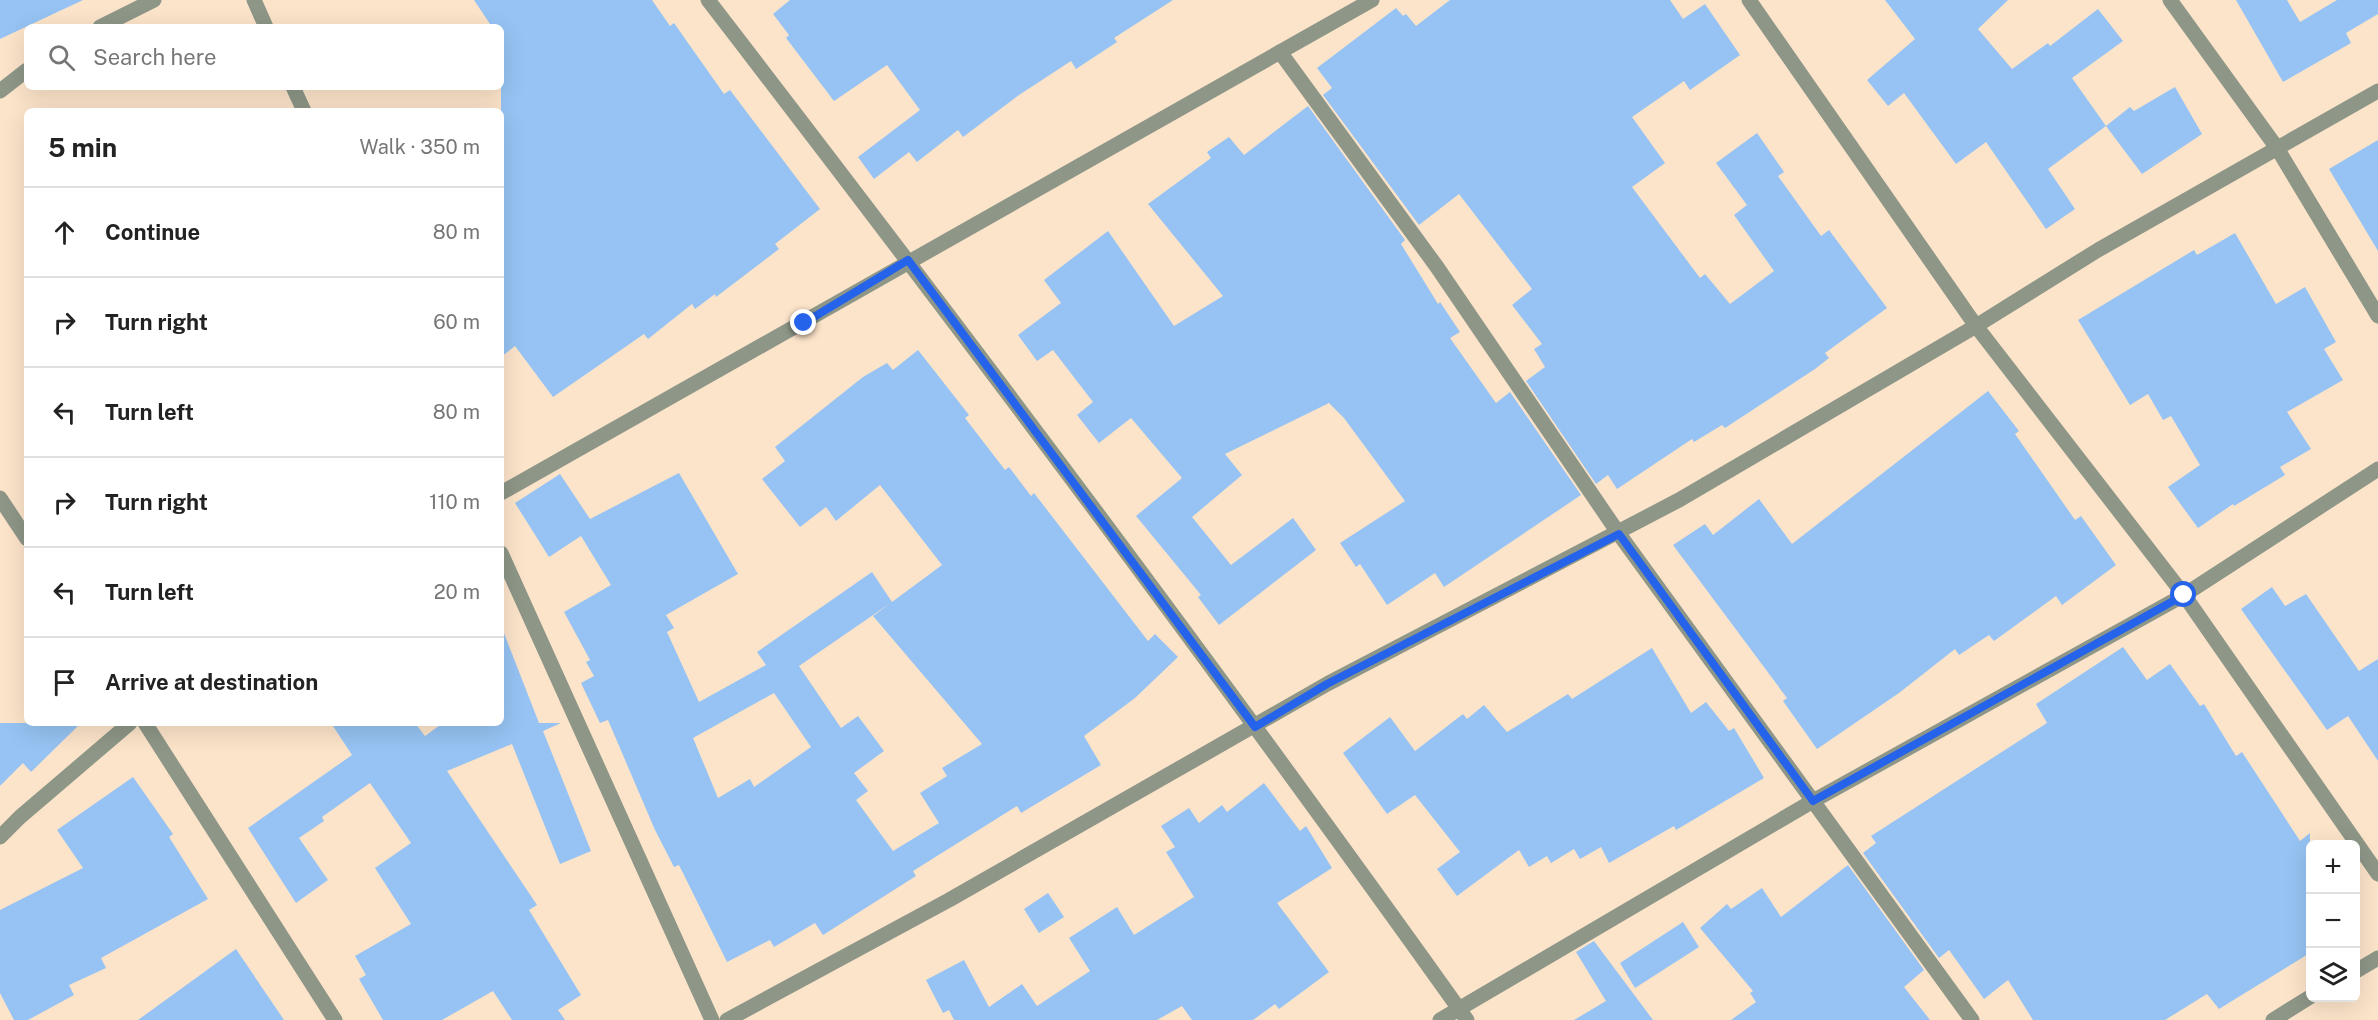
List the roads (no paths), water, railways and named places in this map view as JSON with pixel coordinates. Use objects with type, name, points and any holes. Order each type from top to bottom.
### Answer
[{"type":"street","points":[[106,24],[154,0]]},
{"type":"street","points":[[254,0],[265,24]]},
{"type":"street","points":[[708,0],[908,260],[1255,727],[1464,1015]]},
{"type":"street","points":[[504,491],[804,323],[908,260],[1372,0]]},
{"type":"street","points":[[1749,0],[1976,326],[2184,595],[2378,874]]},
{"type":"street","points":[[2170,0],[2277,148],[2378,316]]},
{"type":"street","points":[[1280,52],[1437,267],[1619,534],[1972,1020]]},
{"type":"street","points":[[0,91],[24,72]]},
{"type":"street","points":[[294,90],[303,108]]},
{"type":"street","points":[[727,1020],[949,900],[1327,684],[1619,534],[1976,326],[2098,250],[2378,91]]},
{"type":"street","points":[[1440,1020],[1464,1015],[1813,801],[2184,595],[2378,469]]},
{"type":"street","points":[[0,498],[24,534]]},
{"type":"street","points":[[504,560],[712,1020]]},
{"type":"street","points":[[0,837],[20,817],[126,726]]},
{"type":"street","points":[[147,726],[334,1020]]},
{"type":"street","points":[[2360,968],[2378,958]]},
{"type":"street","points":[[2273,1020],[2306,999]]}]
